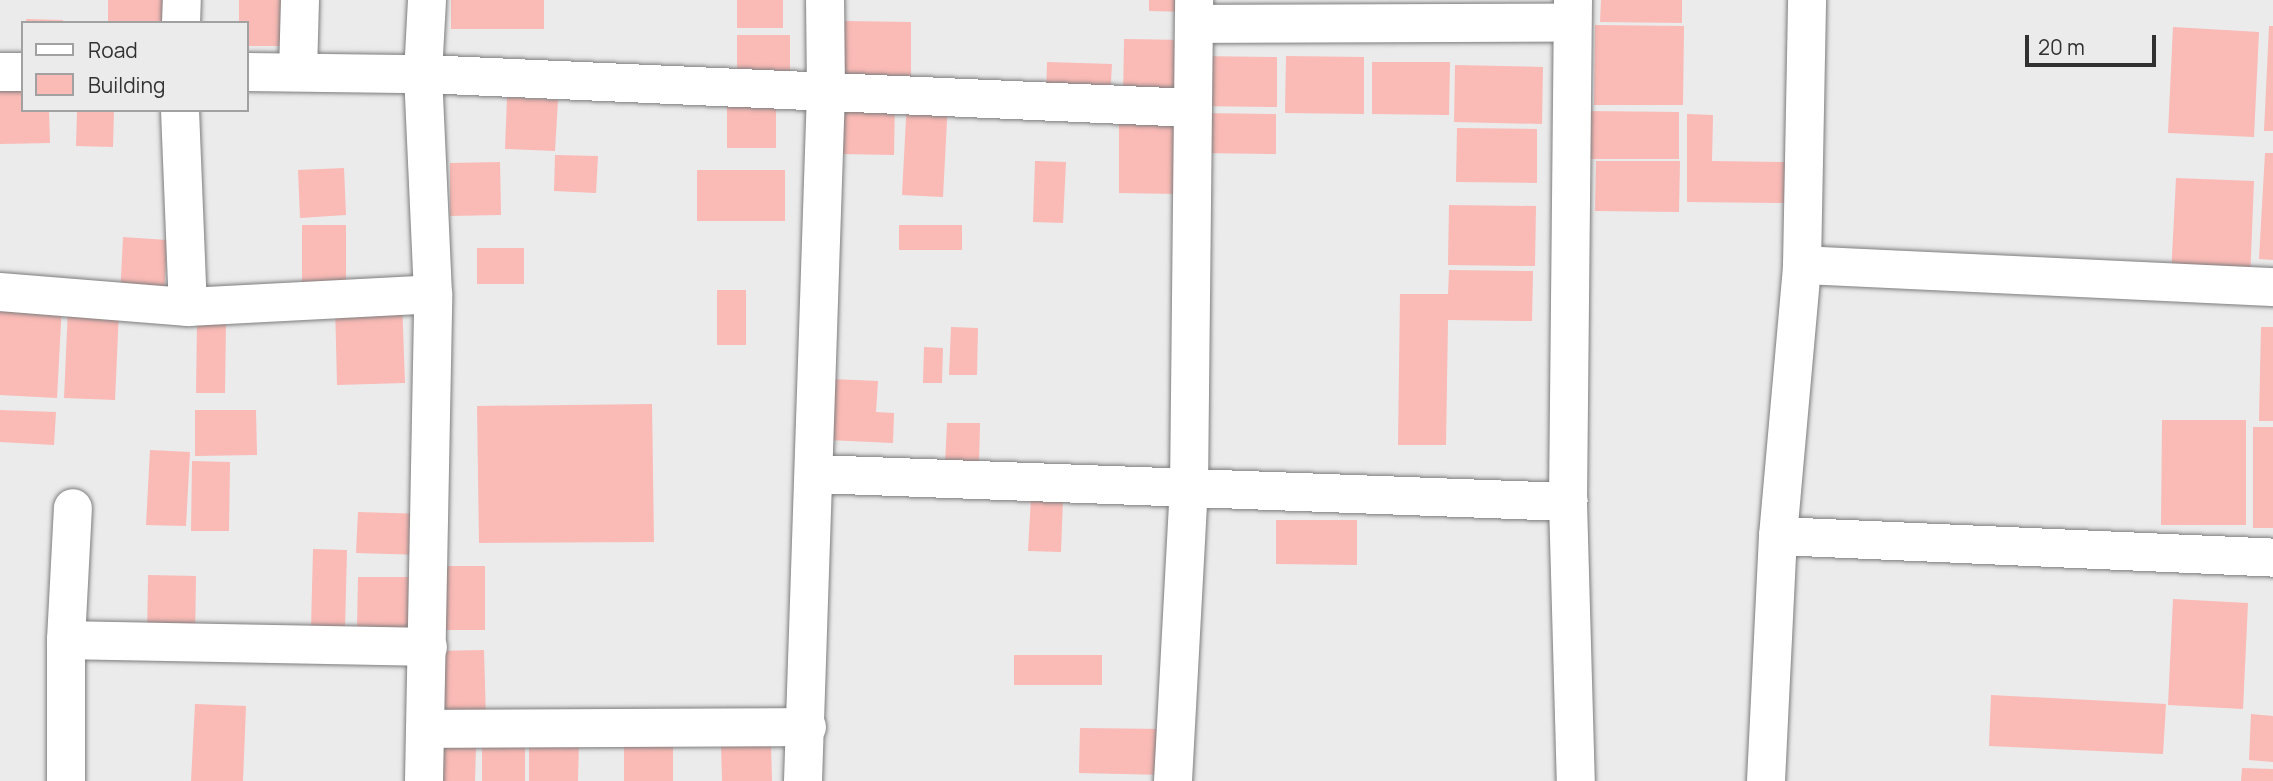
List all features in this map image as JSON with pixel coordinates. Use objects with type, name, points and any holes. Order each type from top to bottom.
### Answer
[{"type":"street","points":[[181,21],[182,0]]},
{"type":"street","points":[[298,72],[300,0]]},
{"type":"street","points":[[424,781],[433,293],[423,74],[427,0]]},
{"type":"street","points":[[803,781],[807,727],[826,92],[825,0]]},
{"type":"street","points":[[1766,781],[1778,536],[1802,265],[1807,0]]},
{"type":"street","points":[[1173,781],[1189,490],[1194,12],[1572,11],[1567,502],[1576,781]]},
{"type":"street","points":[[0,72],[21,72]]},
{"type":"street","points":[[248,72],[423,74],[1192,107]]},
{"type":"street","points":[[180,112],[188,307]]},
{"type":"street","points":[[1802,265],[2273,287]]},
{"type":"street","points":[[0,292],[188,307],[433,293]]},
{"type":"street","points":[[815,474],[1567,502]]},
{"type":"street","points":[[66,781],[66,640],[73,508]]},
{"type":"street","points":[[1778,536],[2273,558]]},
{"type":"street","points":[[66,640],[428,647]]},
{"type":"street","points":[[425,729],[807,727]]},
{"type":"building","points":[[108,0],[172,0],[172,21],[108,21]]},
{"type":"building","points":[[239,0],[288,0],[288,46],[248,46],[248,21],[239,21]]},
{"type":"building","points":[[451,0],[544,0],[544,29],[451,29]]},
{"type":"building","points":[[737,0],[783,0],[783,28],[737,28]]},
{"type":"building","points":[[1149,0],[1187,0],[1187,12],[1149,11]]},
{"type":"building","points":[[1601,0],[1682,0],[1682,23],[1600,22]]},
{"type":"building","points":[[26,19],[63,20],[63,21]]},
{"type":"building","points":[[844,21],[911,22],[911,86],[844,86]]},
{"type":"building","points":[[1595,25],[1684,26],[1683,105],[1594,105]]},
{"type":"building","points":[[2269,26],[2273,26],[2273,131],[2264,131]]},
{"type":"building","points":[[2173,27],[2259,32],[2254,137],[2168,133]]},
{"type":"building","points":[[737,35],[790,35],[790,84],[737,84]]},
{"type":"building","points":[[1124,39],[1187,40],[1187,105],[1123,104]]},
{"type":"building","points":[[1196,56],[1277,57],[1277,107],[1195,106]]},
{"type":"building","points":[[1286,56],[1364,57],[1364,114],[1285,113]]},
{"type":"building","points":[[1047,62],[1112,64],[1110,99],[1046,97]]},
{"type":"building","points":[[1372,62],[1450,62],[1449,115],[1372,114]]},
{"type":"building","points":[[1455,65],[1543,67],[1542,124],[1454,122]]},
{"type":"building","points":[[0,85],[21,85],[21,112],[49,112],[50,143],[0,144]]},
{"type":"building","points":[[841,96],[895,97],[894,155],[840,154]]},
{"type":"building","points":[[507,97],[558,100],[555,151],[505,149]]},
{"type":"building","points":[[907,99],[948,101],[943,197],[902,195]]},
{"type":"building","points":[[727,105],[776,105],[776,148],[727,148]]},
{"type":"building","points":[[1586,111],[1679,112],[1679,159],[1586,159]]},
{"type":"building","points":[[77,112],[114,112],[113,147],[76,146]]},
{"type":"building","points":[[1201,113],[1276,114],[1276,154],[1201,153]]},
{"type":"building","points":[[1687,114],[1713,115],[1712,161],[1785,162],[1785,203],[1687,202]]},
{"type":"building","points":[[1119,115],[1180,115],[1179,194],[1119,193]]},
{"type":"building","points":[[1457,128],[1537,129],[1537,183],[1456,182]]},
{"type":"building","points":[[2265,153],[2273,153],[2273,260],[2259,259]]},
{"type":"building","points":[[555,155],[598,156],[596,193],[554,191]]},
{"type":"building","points":[[1035,161],[1066,162],[1063,223],[1033,222]]},
{"type":"building","points":[[1596,161],[1680,161],[1679,212],[1595,211]]},
{"type":"building","points":[[500,162],[501,215],[450,216],[450,163]]},
{"type":"building","points":[[344,168],[346,215],[300,218],[298,170]]},
{"type":"building","points":[[697,170],[785,170],[785,221],[697,221]]},
{"type":"building","points":[[2176,178],[2254,181],[2250,280],[2171,276]]},
{"type":"building","points":[[1449,205],[1536,206],[1535,266],[1448,265]]},
{"type":"building","points":[[302,225],[346,225],[346,290],[302,290]]},
{"type":"building","points":[[899,225],[962,225],[962,250],[899,250]]},
{"type":"building","points":[[123,237],[167,240],[164,300],[120,297]]},
{"type":"building","points":[[477,248],[524,248],[524,284],[477,284]]},
{"type":"building","points":[[1449,270],[1533,271],[1532,321],[1448,320],[1446,445],[1398,445],[1400,294],[1448,294]]},
{"type":"building","points":[[717,290],[746,290],[746,345],[717,345]]},
{"type":"building","points":[[402,300],[405,383],[337,385],[335,302]]},
{"type":"building","points":[[0,302],[62,304],[57,398],[0,395]]},
{"type":"building","points":[[68,308],[119,311],[115,400],[64,398]]},
{"type":"building","points":[[197,321],[226,321],[225,393],[196,393]]},
{"type":"building","points":[[951,327],[978,328],[977,375],[949,375]]},
{"type":"building","points":[[2261,327],[2273,327],[2273,421],[2259,421]]},
{"type":"building","points":[[924,347],[943,348],[942,383],[923,383]]},
{"type":"building","points":[[831,379],[878,381],[876,412],[894,413],[893,443],[828,440]]},
{"type":"building","points":[[652,404],[654,542],[479,543],[477,406]]},
{"type":"building","points":[[0,410],[56,412],[54,445],[0,442]]},
{"type":"building","points":[[195,410],[256,410],[257,455],[195,456]]},
{"type":"building","points":[[2162,420],[2246,420],[2246,525],[2161,525]]},
{"type":"building","points":[[947,423],[980,423],[979,466],[945,464]]},
{"type":"building","points":[[2253,427],[2273,427],[2273,528],[2253,528]]},
{"type":"building","points":[[150,450],[190,452],[186,526],[146,525]]},
{"type":"building","points":[[192,461],[230,462],[229,531],[191,531]]},
{"type":"building","points":[[1031,497],[1063,499],[1061,552],[1028,551]]},
{"type":"building","points":[[358,512],[426,514],[424,555],[356,553]]},
{"type":"building","points":[[1276,520],[1357,520],[1357,565],[1276,564]]},
{"type":"building","points":[[313,549],[347,550],[345,629],[311,628]]},
{"type":"building","points":[[437,566],[485,566],[485,630],[437,630]]},
{"type":"building","points":[[148,575],[196,576],[195,640],[147,639]]},
{"type":"building","points":[[358,577],[419,577],[417,629],[357,628]]},
{"type":"building","points":[[2173,599],[2248,603],[2243,709],[2168,705]]},
{"type":"building","points":[[484,650],[486,720],[434,720],[433,651]]},
{"type":"building","points":[[1014,655],[1102,655],[1102,685],[1014,685]]},
{"type":"building","points":[[1991,695],[2166,704],[2163,754],[1989,746]]},
{"type":"building","points":[[195,704],[246,706],[243,781],[191,781]]},
{"type":"building","points":[[2251,714],[2273,716],[2273,762],[2249,760]]},
{"type":"building","points":[[1080,728],[1166,729],[1165,775],[1079,773]]},
{"type":"building","points":[[529,740],[579,741],[578,781],[529,781]]},
{"type":"building","points":[[624,740],[673,741],[673,781],[624,781]]},
{"type":"building","points":[[482,742],[525,742],[525,781],[482,781]]},
{"type":"building","points":[[771,744],[772,781],[722,781],[721,745]]},
{"type":"building","points":[[433,746],[476,747],[475,781],[432,781]]},
{"type":"building","points":[[2242,768],[2273,769],[2273,781],[2241,781]]}]
